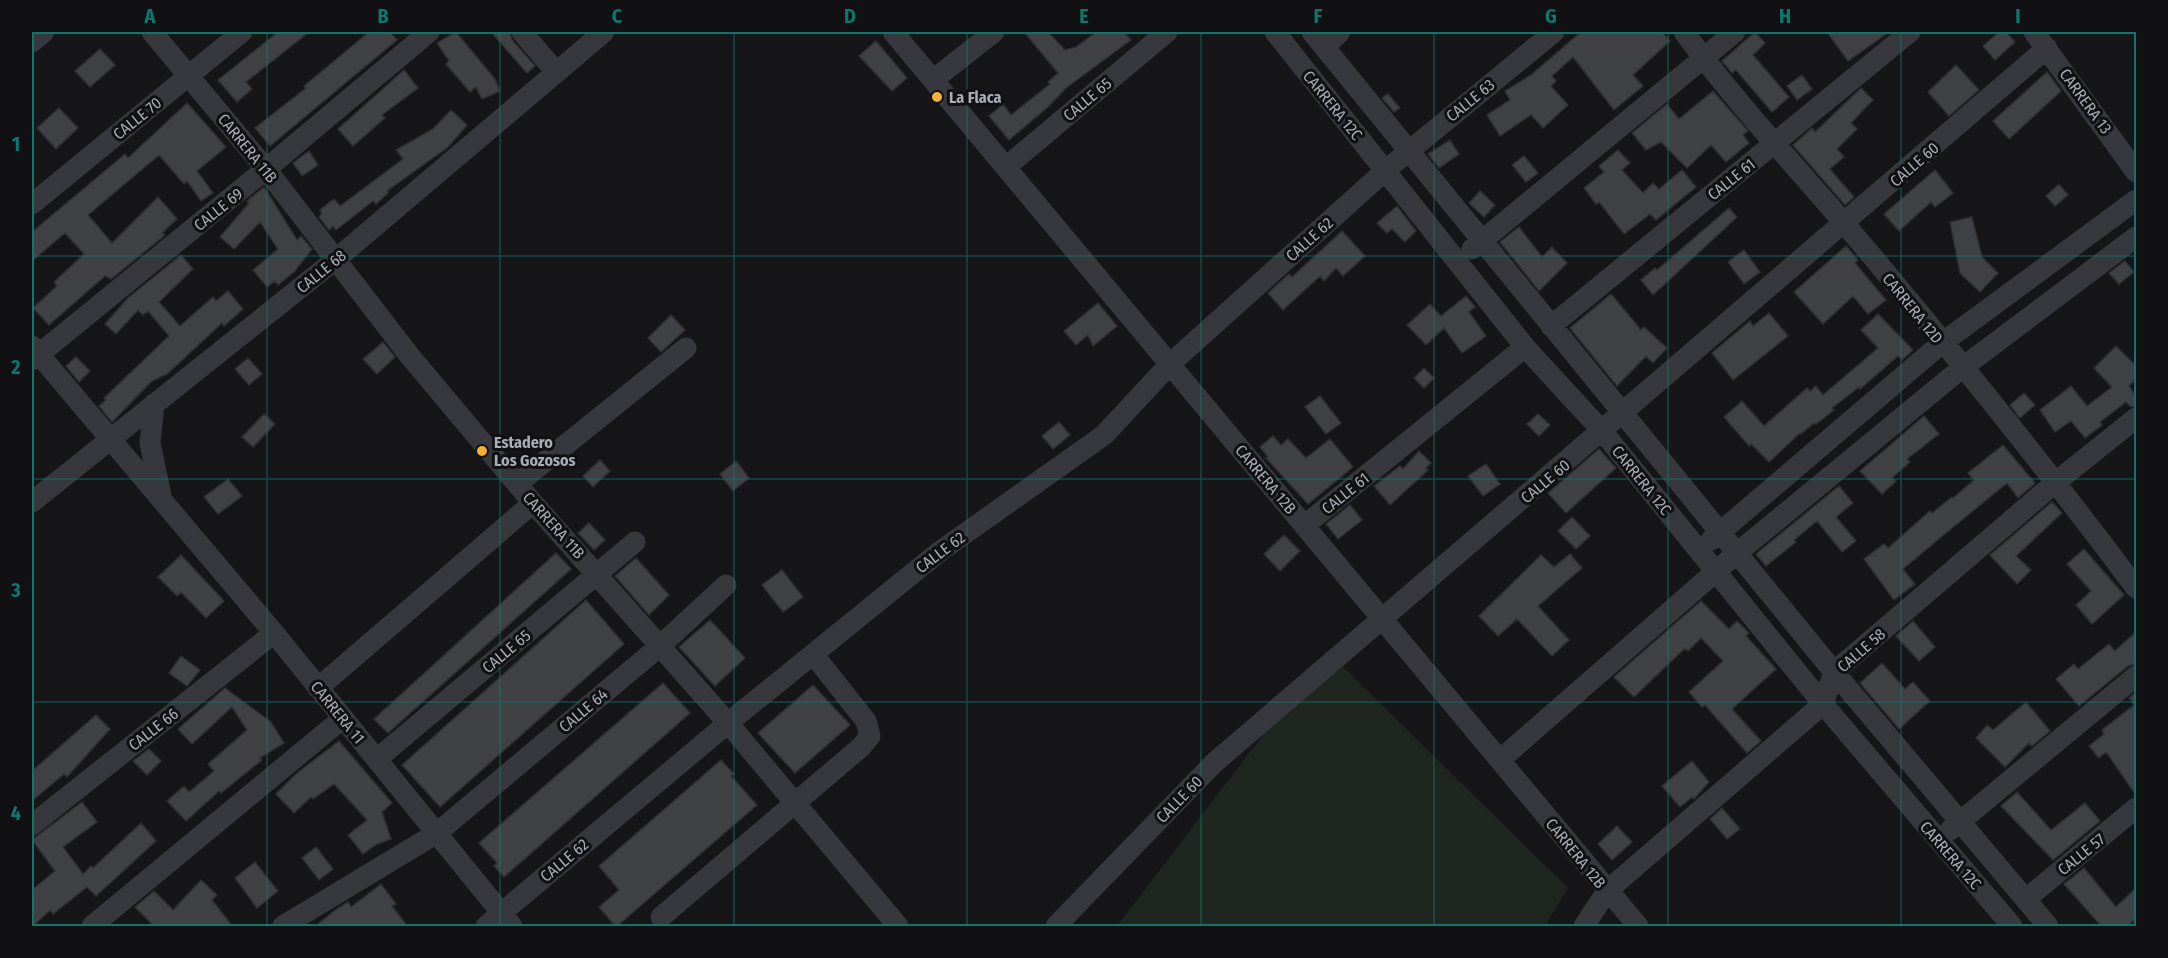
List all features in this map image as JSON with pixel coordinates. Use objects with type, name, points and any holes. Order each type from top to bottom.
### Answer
[{"type":"street","points":[[32,42],[44,32]]},
{"type":"street","name":"CARRERA 11B","points":[[152,32],[266,169],[409,355],[533,503],[728,723],[898,927]]},
{"type":"street","name":"CALLE 70","points":[[32,204],[242,32]]},
{"type":"street","name":"CALLE 69","points":[[34,353],[266,169],[429,32]]},
{"type":"street","points":[[522,32],[556,72]]},
{"type":"street","name":"CALLE 68","points":[[32,502],[335,260],[604,32]]},
{"type":"street","name":"CARRERA 12B","points":[[893,32],[1501,759],[1638,927]]},
{"type":"street","points":[[933,80],[994,32]]},
{"type":"street","name":"CALLE 65","points":[[1006,167],[1167,32]]},
{"type":"street","name":"CARRERA 12C","points":[[1275,32],[1525,347],[1603,432],[1823,704],[2012,927]]},
{"type":"street","points":[[1318,39],[1340,32]]},
{"type":"street","name":"CALLE 63","points":[[1386,170],[1554,32]]},
{"type":"street","name":"CARRERA 12D","points":[[1684,32],[1774,144],[1844,224],[2056,482],[2136,588]]},
{"type":"street","points":[[1458,261],[1735,32]]},
{"type":"street","name":"CALLE 61","points":[[1551,326],[1910,32]]},
{"type":"street","name":"CARRERA 13","points":[[2034,32],[2136,172]]},
{"type":"street","name":"CARRERA 12C","points":[[1318,39],[1410,149],[1481,241],[1834,672],[2048,927]]},
{"type":"street","name":"CALLE 60","points":[[1056,927],[1214,763],[1624,414],[2047,48]]},
{"type":"street","name":"CALLE 62","points":[[500,922],[728,723],[939,552],[1104,435],[1170,364],[1386,170]]},
{"type":"street","points":[[1699,550],[1942,343],[2136,200]]},
{"type":"street","points":[[1501,759],[1737,553],[1962,368],[2136,237]]},
{"type":"street","name":"CALLE 61","points":[[1305,525],[1525,347]]},
{"type":"street","points":[[517,484],[686,348]]},
{"type":"street","name":"CARRERA 11","points":[[34,353],[274,633],[437,833],[500,922]]},
{"type":"street","name":"CARRERA 11","points":[[154,404],[150,443],[162,500]]},
{"type":"street","name":"CALLE 58","points":[[1823,704],[1834,672],[2056,482],[2136,418]]},
{"type":"street","points":[[318,688],[533,503]]},
{"type":"street","name":"CALLE 65","points":[[377,759],[635,542]]},
{"type":"street","name":"CALLE 64","points":[[283,927],[437,833],[660,646],[726,585]]},
{"type":"street","name":"CALLE 66","points":[[32,825],[274,633]]},
{"type":"street","points":[[661,917],[861,747],[870,736],[866,721],[813,654]]},
{"type":"street","points":[[1938,840],[2136,676]]},
{"type":"street","points":[[1584,927],[1607,891],[1823,704]]},
{"type":"street","points":[[92,927],[342,719]]},
{"type":"street","name":"CALLE 57","points":[[2026,899],[2136,808]]},
{"type":"shaded area","points":[[1327,651],[1568,888],[1545,926],[1117,926]]},
{"type":"building","points":[[278,32],[309,32],[246,82],[252,89],[237,102],[218,80]]},
{"type":"building","points":[[369,32],[390,32],[397,40],[270,146],[255,128],[306,88],[304,86]]},
{"type":"building","points":[[456,32],[495,79],[500,91],[482,99],[476,87],[470,92],[446,64],[449,61],[437,43]]},
{"type":"building","points":[[491,32],[510,32],[512,40],[535,66],[527,73]]},
{"type":"building","points":[[1024,32],[1048,32],[1065,50],[1076,47],[1096,32],[1124,32],[1131,40],[1066,88],[1048,107],[1009,140],[989,116],[1003,104],[1011,115],[1050,84],[1048,82],[1058,73]]},
{"type":"building","points":[[1581,32],[1662,32],[1670,41],[1633,75],[1643,86],[1614,110],[1573,57],[1552,76],[1556,81],[1551,86],[1568,105],[1543,128],[1531,115],[1500,136],[1487,115],[1510,100],[1505,91],[1531,75]]},
{"type":"building","points":[[1755,32],[1765,43],[1753,55],[1789,97],[1772,112],[1736,70],[1732,73],[1722,61]]},
{"type":"building","points":[[1827,32],[1889,32],[1848,61]]},
{"type":"building","points":[[1999,32],[2006,32],[2015,42],[1995,60],[1983,46]]},
{"type":"building","points":[[876,41],[907,78],[892,91],[859,56]]},
{"type":"building","points":[[100,49],[115,65],[90,87],[75,71]]},
{"type":"building","points":[[1956,65],[1979,90],[1949,116],[1928,92]]},
{"type":"building","points":[[404,70],[418,88],[382,115],[385,118],[353,146],[338,129]]},
{"type":"building","points":[[2047,72],[2061,91],[2009,139],[1993,121]]},
{"type":"building","points":[[1802,75],[1812,89],[1797,100],[1787,86]]},
{"type":"building","points":[[1861,88],[1873,100],[1851,123],[1857,129],[1837,149],[1844,157],[1830,169],[1854,197],[1845,205],[1793,145],[1812,128],[1815,132]]},
{"type":"building","points":[[1713,91],[1748,131],[1743,135],[1749,143],[1726,162],[1711,145],[1687,168],[1661,142],[1646,150],[1632,133],[1667,104],[1679,119]]},
{"type":"building","points":[[1388,94],[1400,108],[1394,112],[1382,98]]},
{"type":"building","points":[[187,103],[226,147],[197,171],[213,193],[201,201],[187,181],[184,184],[159,155],[88,215],[112,243],[158,197],[177,219],[162,233],[165,235],[111,279],[105,276],[49,325],[33,308],[57,286],[54,282],[84,254],[65,233],[32,261],[32,232],[125,154],[128,158]]},
{"type":"building","points":[[59,108],[78,128],[56,149],[37,128]]},
{"type":"building","points":[[451,110],[467,125],[448,147],[387,191],[388,193],[376,204],[373,201],[336,230],[333,226],[329,230],[319,217],[322,213],[320,210],[334,199],[340,206],[403,159],[396,150],[433,129]]},
{"type":"building","points":[[1450,140],[1459,154],[1439,168],[1428,154]]},
{"type":"building","points":[[1618,150],[1630,163],[1622,170],[1643,193],[1653,183],[1659,189],[1682,170],[1696,187],[1656,220],[1650,214],[1624,234],[1599,202],[1596,204],[1584,188],[1604,172],[1599,166]]},
{"type":"building","points":[[309,151],[318,165],[302,176],[293,163]]},
{"type":"building","points":[[1524,156],[1538,173],[1526,182],[1512,165]]},
{"type":"building","points":[[1935,170],[1953,193],[1935,207],[1931,202],[1899,231],[1884,214]]},
{"type":"building","points":[[2059,184],[2068,195],[2055,206],[2046,196]]},
{"type":"building","points":[[264,187],[297,240],[301,236],[312,249],[295,271],[278,285],[275,281],[267,287],[253,270],[278,249],[260,222],[234,249],[220,237],[249,203],[247,201]]},
{"type":"building","points":[[1480,191],[1495,205],[1484,217],[1469,203]]},
{"type":"building","points":[[1397,206],[1416,231],[1405,242],[1392,229],[1387,233],[1377,223]]},
{"type":"building","points":[[1729,208],[1737,217],[1653,295],[1641,280],[1655,268],[1657,270]]},
{"type":"building","points":[[1972,217],[1982,257],[1998,273],[1980,292],[1960,273],[1950,222]]},
{"type":"building","points":[[1519,227],[1542,257],[1552,247],[1567,263],[1539,291],[1500,242]]},
{"type":"building","points":[[1342,231],[1365,256],[1343,276],[1336,268],[1324,281],[1320,276],[1283,310],[1268,293],[1289,274],[1292,277]]},
{"type":"building","points":[[1846,246],[1858,260],[1855,263],[1886,300],[1868,314],[1853,296],[1823,324],[1794,292]]},
{"type":"building","points":[[1744,250],[1760,272],[1744,284],[1728,262]]},
{"type":"building","points":[[181,255],[193,269],[159,302],[180,326],[213,297],[216,301],[228,291],[243,309],[224,326],[222,323],[167,374],[152,381],[112,422],[99,406],[106,400],[104,398],[169,336],[148,311],[143,315],[138,310],[116,334],[105,324],[128,298]]},
{"type":"building","points":[[2125,261],[2134,272],[2119,284],[2109,273]]},
{"type":"building","points":[[1611,294],[1641,330],[1644,327],[1667,348],[1653,363],[1646,356],[1617,386],[1570,328]]},
{"type":"building","points":[[1466,296],[1475,307],[1469,312],[1486,336],[1462,353],[1444,328],[1426,345],[1407,325],[1430,304],[1441,316]]},
{"type":"building","points":[[1098,303],[1117,326],[1093,346],[1088,335],[1076,345],[1064,331]]},
{"type":"building","points":[[1769,313],[1788,336],[1733,380],[1712,353],[1750,321],[1753,326]]},
{"type":"building","points":[[1878,314],[1913,350],[1902,360],[1898,356],[1860,389],[1859,387],[1832,408],[1834,410],[1800,433],[1769,462],[1751,444],[1749,446],[1724,417],[1742,401],[1764,426],[1807,388],[1810,391],[1816,386],[1823,395],[1878,348],[1861,330]]},
{"type":"building","points":[[671,315],[685,330],[661,352],[648,338]]},
{"type":"building","points":[[383,342],[395,357],[377,374],[363,359]]},
{"type":"building","points":[[2116,346],[2136,366],[2136,379],[2129,386],[2136,397],[2136,406],[2131,407],[2126,402],[2100,422],[2102,425],[2085,438],[2071,421],[2055,432],[2040,410],[2071,386],[2087,406],[2112,387],[2094,368]]},
{"type":"building","points":[[76,357],[90,371],[79,382],[66,366]]},
{"type":"building","points":[[248,358],[262,374],[249,385],[235,369]]},
{"type":"building","points":[[1424,368],[1434,378],[1424,388],[1414,378]]},
{"type":"building","points":[[2024,393],[2035,405],[2020,418],[2010,405]]},
{"type":"building","points":[[1320,396],[1341,423],[1326,434],[1305,407]]},
{"type":"building","points":[[264,414],[275,424],[253,447],[242,437]]},
{"type":"building","points":[[1538,414],[1550,425],[1539,436],[1527,424]]},
{"type":"building","points":[[1924,416],[1939,434],[1907,459],[1910,462],[1892,478],[1896,481],[1882,494],[1860,471]]},
{"type":"building","points":[[1059,422],[1070,435],[1053,449],[1042,436]]},
{"type":"building","points":[[1273,436],[1281,445],[1288,439],[1306,458],[1330,439],[1353,467],[1308,504],[1266,458],[1268,457],[1260,447]]},
{"type":"building","points":[[2003,445],[2035,483],[2018,498],[2007,483],[1946,533],[1903,569],[1915,584],[1894,600],[1864,559],[1884,544],[1888,548],[1930,511],[1932,513],[1953,498],[1974,480],[1968,473]]},
{"type":"building","points":[[1599,449],[1616,468],[1566,513],[1548,493]]},
{"type":"building","points":[[1419,451],[1431,463],[1426,468],[1428,470],[1390,505],[1374,486],[1400,466],[1403,469]]},
{"type":"building","points":[[600,460],[610,471],[593,487],[583,476]]},
{"type":"building","points":[[736,461],[749,478],[733,491],[720,474]]},
{"type":"building","points":[[1486,464],[1500,484],[1483,496],[1468,476]]},
{"type":"building","points":[[228,479],[242,496],[218,514],[204,497]]},
{"type":"building","points":[[1839,486],[1853,503],[1836,517],[1856,541],[1842,552],[1817,521],[1794,540],[1796,542],[1766,566],[1756,554]]},
{"type":"building","points":[[2052,502],[2062,513],[2016,556],[2031,570],[2017,584],[1990,555]]},
{"type":"building","points":[[1350,505],[1362,520],[1338,539],[1326,524]]},
{"type":"building","points":[[1572,517],[1590,536],[1576,549],[1558,531]]},
{"type":"building","points":[[589,523],[605,540],[594,550],[578,533]]},
{"type":"building","points":[[1284,535],[1300,551],[1280,571],[1264,554]]},
{"type":"building","points":[[2084,549],[2124,595],[2092,624],[2076,605],[2091,591],[2067,564]]},
{"type":"building","points":[[556,553],[571,569],[388,733],[374,719]]},
{"type":"building","points":[[1570,554],[1582,568],[1538,606],[1569,640],[1552,656],[1517,619],[1498,636],[1479,616],[1541,555],[1554,567]]},
{"type":"building","points":[[181,555],[224,601],[206,618],[181,592],[177,596],[158,577]]},
{"type":"building","points":[[636,558],[669,595],[649,615],[615,576]]},
{"type":"building","points":[[782,570],[803,597],[783,612],[762,585]]},
{"type":"building","points":[[586,600],[624,644],[440,807],[402,765]]},
{"type":"building","points":[[1701,601],[1729,629],[1737,621],[1749,633],[1746,636],[1776,669],[1732,709],[1761,741],[1747,753],[1705,705],[1702,707],[1689,692],[1723,661],[1701,638],[1688,651],[1685,648],[1634,697],[1614,677]]},
{"type":"building","points":[[710,620],[745,658],[715,686],[679,647]]},
{"type":"building","points":[[1913,621],[1935,647],[1919,661],[1896,636]]},
{"type":"building","points":[[2136,632],[2136,664],[2128,666],[2079,706],[2056,679],[2074,664],[2078,669],[2109,644],[2115,651]]},
{"type":"building","points":[[181,656],[200,670],[187,686],[169,673]]},
{"type":"building","points":[[1882,663],[1905,689],[1913,682],[1930,701],[1899,729],[1860,683]]},
{"type":"building","points":[[663,683],[690,713],[504,877],[494,866],[497,863],[479,843]]},
{"type":"building","points":[[813,685],[850,725],[795,773],[758,733]]},
{"type":"building","points":[[225,688],[271,722],[284,743],[260,758],[262,760],[221,793],[219,791],[186,821],[167,801],[184,786],[189,792],[214,771],[208,764],[247,730],[232,707],[192,744],[178,729]]},
{"type":"building","points":[[2136,692],[2136,795],[2106,752],[2099,758],[2089,746],[2104,734],[2102,730],[2134,705],[2129,698]]},
{"type":"building","points":[[2026,702],[2050,731],[2032,746],[2029,743],[2005,767],[1976,738],[1987,725],[1993,730]]},
{"type":"building","points":[[96,715],[110,729],[67,777],[64,774],[32,801],[32,771]]},
{"type":"building","points":[[339,741],[392,803],[382,812],[391,839],[377,844],[363,854],[348,835],[367,820],[334,784],[313,799],[311,797],[294,813],[276,794],[296,774]]},
{"type":"building","points":[[149,749],[161,761],[147,775],[133,761]]},
{"type":"building","points":[[721,760],[734,774],[731,776],[757,805],[616,927],[599,907],[619,890],[599,866]]},
{"type":"building","points":[[1692,761],[1709,782],[1694,799],[1692,797],[1680,807],[1662,786]]},
{"type":"building","points":[[2017,792],[2051,830],[2085,803],[2100,821],[2053,860],[2001,806]]},
{"type":"building","points":[[82,802],[97,822],[63,847],[83,874],[91,866],[93,868],[141,823],[156,841],[96,896],[87,887],[53,914],[50,910],[32,927],[32,890],[55,871],[32,840]]},
{"type":"building","points":[[1722,808],[1740,829],[1727,839],[1710,819]]},
{"type":"building","points":[[1617,826],[1632,842],[1612,860],[1598,844]]},
{"type":"building","points":[[316,847],[333,869],[319,880],[302,858]]},
{"type":"building","points":[[255,862],[278,891],[257,908],[235,878]]},
{"type":"building","points":[[2084,868],[2116,907],[2136,888],[2136,918],[2127,927],[2102,927],[2064,884]]},
{"type":"building","points":[[201,880],[217,895],[212,900],[233,927],[155,927],[135,907],[154,891],[173,910]]},
{"type":"building","points":[[381,884],[396,904],[392,906],[408,927],[314,927],[348,902],[351,907]]},
{"type":"place","name":"La Flaca","points":[[937,97]]},
{"type":"place","name":"Estadero Los Gozosos","points":[[482,451]]}]
